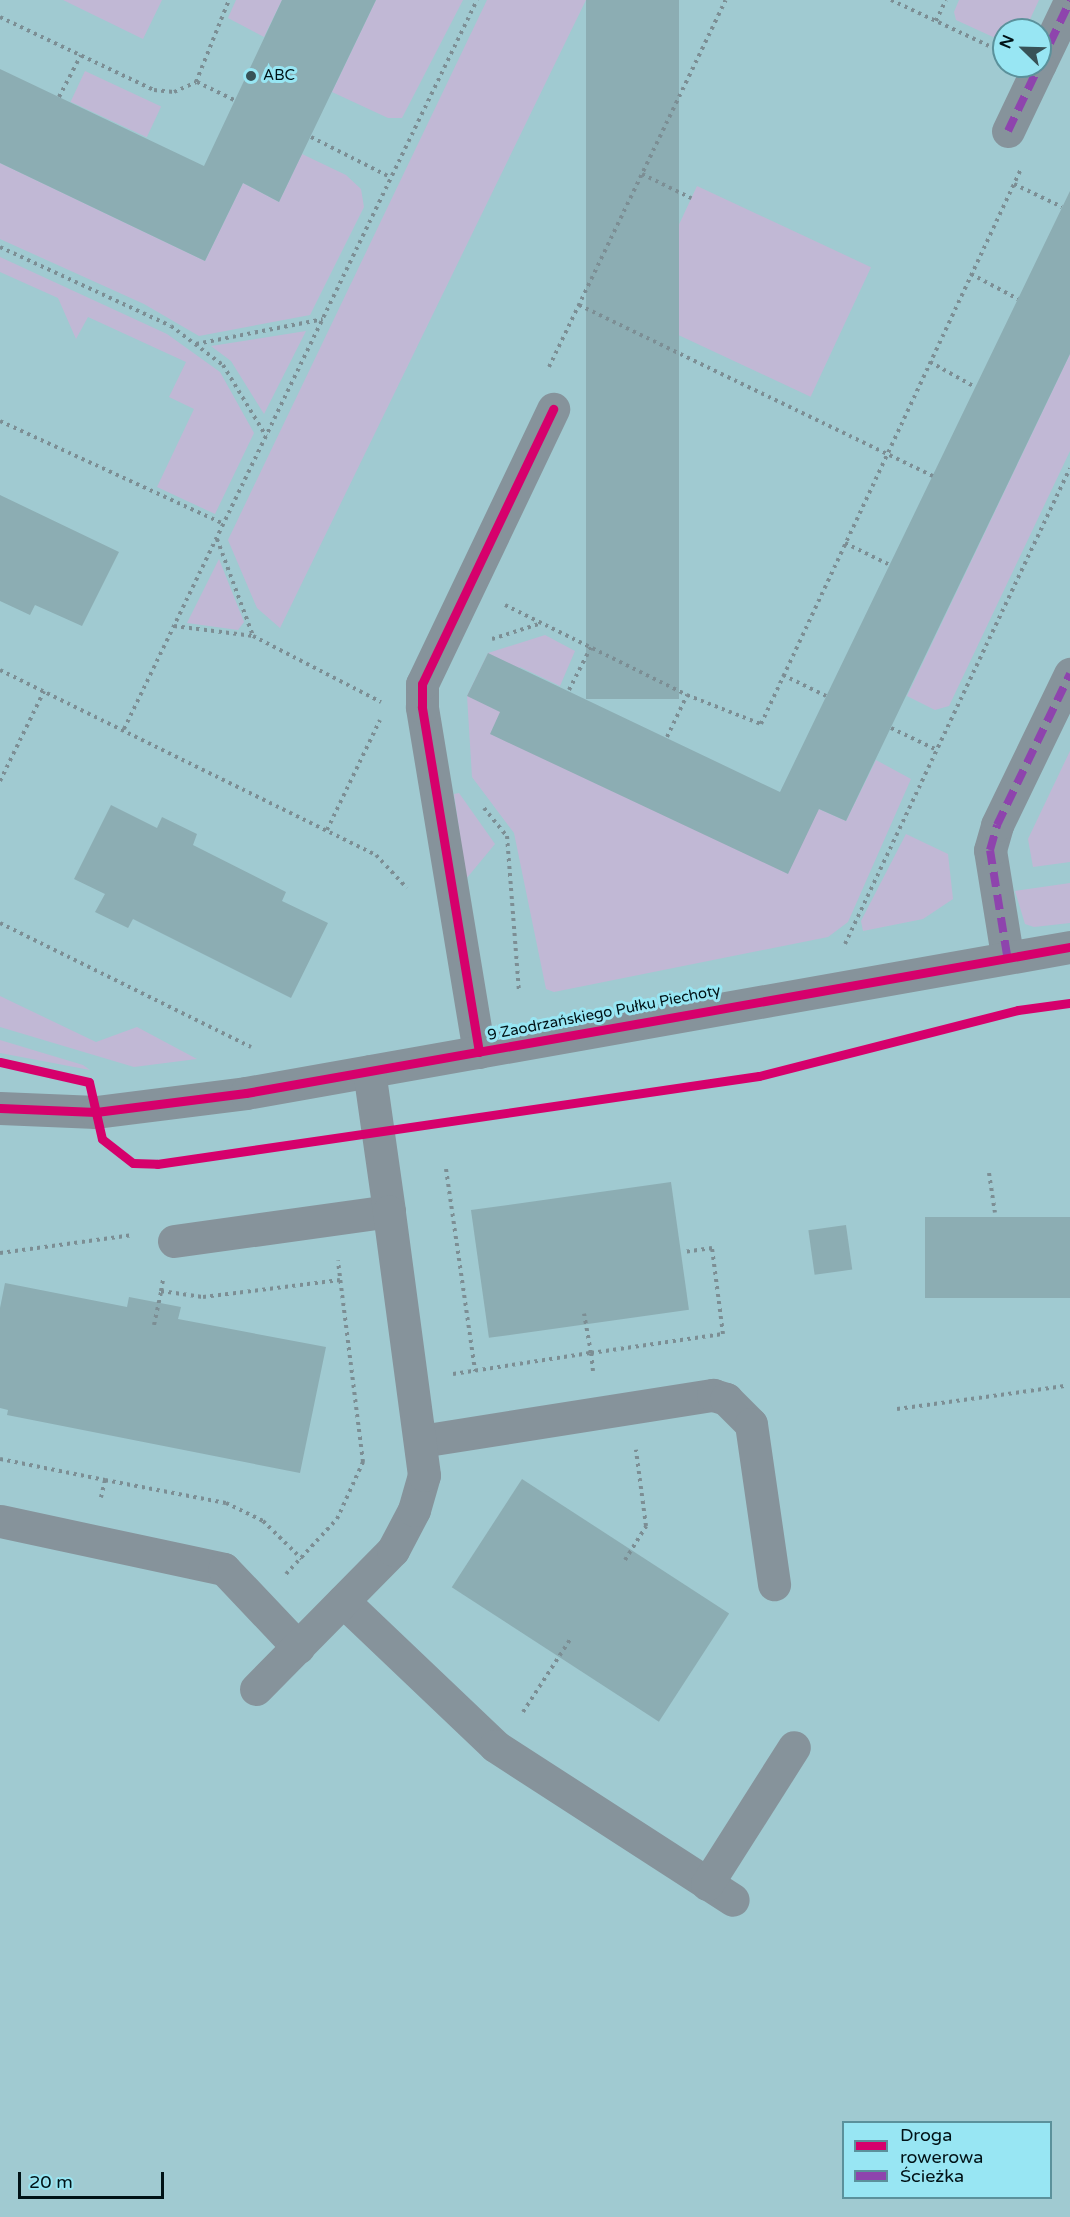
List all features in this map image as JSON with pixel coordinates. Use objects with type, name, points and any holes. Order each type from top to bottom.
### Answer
[{"type":"street","points":[[1052,38],[1070,1]]},
{"type":"street","points":[[1008,131],[1033,78]]},
{"type":"street","points":[[479,1052],[422,706],[429,662],[553,409]]},
{"type":"street","points":[[1007,955],[990,850],[997,825],[1070,674]]},
{"type":"street","name":"9 Zaodrzańskiego Pułku Piechoty","points":[[0,1108],[96,1112],[369,1071],[1007,955],[1070,947]]},
{"type":"street","points":[[256,1689],[393,1550],[414,1510],[424,1475],[369,1071]]},
{"type":"street","points":[[174,1241],[389,1211]]},
{"type":"street","points":[[421,1441],[713,1395],[735,1403],[751,1424],[774,1584]]},
{"type":"street","points":[[0,1521],[224,1569],[298,1647]]},
{"type":"street","points":[[343,1601],[495,1746],[720,1892],[794,1747]]},
{"type":"path","points":[[0,18],[154,90],[174,92],[196,82],[229,0]]},
{"type":"path","points":[[124,729],[477,0]]},
{"type":"path","points":[[891,0],[992,46]]},
{"type":"path","points":[[936,21],[946,0]]},
{"type":"path","points":[[59,97],[81,55]]},
{"type":"path","points":[[196,82],[234,100]]},
{"type":"path","points":[[310,137],[390,177]]},
{"type":"path","points":[[466,587],[687,694],[760,724],[1024,162]]},
{"type":"path","points":[[642,174],[691,198]]},
{"type":"path","points":[[1014,184],[1062,207]]},
{"type":"path","points":[[0,247],[171,326],[223,365],[266,437]]},
{"type":"path","points":[[971,274],[1018,299]]},
{"type":"path","points":[[579,305],[886,456],[933,476]]},
{"type":"path","points":[[195,344],[323,319]]},
{"type":"path","points":[[930,362],[975,387]]},
{"type":"path","points":[[0,421],[224,524]]},
{"type":"path","points":[[845,944],[935,749],[1070,468]]},
{"type":"path","points":[[216,539],[253,636]]},
{"type":"path","points":[[844,543],[890,565]]},
{"type":"path","points":[[479,643],[543,623]]},
{"type":"path","points":[[174,626],[253,636],[387,705]]},
{"type":"path","points":[[569,690],[591,647]]},
{"type":"path","points":[[0,670],[124,729],[376,855],[415,899]]},
{"type":"path","points":[[783,675],[826,696]]},
{"type":"path","points":[[0,781],[44,691]]},
{"type":"path","points":[[667,737],[687,694]]},
{"type":"path","points":[[891,728],[935,749]]},
{"type":"path","points":[[479,803],[507,836],[519,993]]},
{"type":"path","points":[[0,923],[251,1047]]},
{"type":"path","points":[[446,1169],[475,1371]]},
{"type":"path","points":[[989,1173],[995,1213]]},
{"type":"path","points":[[257,1602],[338,1520],[363,1462],[333,1219]]},
{"type":"path","points":[[0,1253],[142,1234]]},
{"type":"path","points":[[625,1560],[646,1526],[615,1411],[591,1353],[723,1334],[712,1248],[685,1252]]},
{"type":"path","points":[[154,1325],[165,1272]]},
{"type":"path","points":[[161,1291],[203,1297],[340,1280]]},
{"type":"path","points":[[897,1409],[1064,1386]]},
{"type":"path","points":[[0,1459],[226,1503],[263,1521],[302,1559]]},
{"type":"path","points":[[92,1540],[105,1480]]},
{"type":"path","points":[[495,1746],[531,1702],[571,1638]]},
{"type":"shaded area","points":[[63,0],[162,0],[143,39]]},
{"type":"shaded area","points":[[236,0],[282,0],[264,37],[228,18]]},
{"type":"shaded area","points":[[376,0],[463,0],[402,118],[388,118],[332,92]]},
{"type":"shaded area","points":[[487,0],[586,0],[280,628],[257,608],[228,540]]},
{"type":"shaded area","points":[[959,0],[1039,0],[1031,18],[992,18],[992,36],[956,20],[954,12]]},
{"type":"shaded area","points":[[85,71],[161,106],[147,137],[71,102]]},
{"type":"shaded area","points":[[302,154],[346,175],[361,189],[364,207],[310,315],[199,336],[144,304],[0,239],[0,163],[205,261],[243,183],[279,202]]},
{"type":"shaded area","points":[[697,186],[871,267],[811,397],[637,316]]},
{"type":"shaded area","points":[[0,257],[167,334],[220,372],[254,433],[215,514],[157,487],[194,409],[169,397],[186,362],[88,317],[76,339],[58,298],[0,272]]},
{"type":"shaded area","points":[[306,331],[264,414],[231,361],[211,346]]},
{"type":"shaded area","points":[[1070,354],[1070,451],[949,706],[935,710],[907,696]]},
{"type":"shaded area","points":[[219,559],[244,622],[238,630],[187,623]]},
{"type":"shaded area","points":[[545,635],[575,651],[560,686],[520,667],[491,734],[819,809],[846,821],[876,760],[911,779],[848,922],[828,937],[554,992],[546,989],[514,833],[472,777],[467,696],[488,653]]},
{"type":"shaded area","points":[[1070,751],[1070,862],[1033,867],[1028,839]]},
{"type":"shaded area","points":[[459,793],[495,844],[466,879],[454,794]]},
{"type":"shaded area","points":[[906,834],[948,854],[953,899],[923,919],[863,931],[861,921]]},
{"type":"shaded area","points":[[1070,883],[1070,923],[1034,927],[1025,924],[1015,891]]},
{"type":"shaded area","points":[[0,996],[96,1042],[137,1027],[197,1059],[134,1067],[0,1027]]},
{"type":"shaded area","points":[[0,1040],[83,1065],[90,1070],[0,1053]]},
{"type":"building","points":[[282,0],[376,0],[279,202],[243,183],[205,261],[0,163],[0,69],[204,166]]},
{"type":"building","points":[[586,0],[679,0],[679,699],[586,699]]},
{"type":"building","points":[[1070,191],[1070,354],[846,821],[819,809],[788,874],[490,734],[500,712],[467,696],[488,653],[780,792]]},
{"type":"building","points":[[0,495],[119,552],[82,626],[35,605],[30,615],[0,601]]},
{"type":"building","points":[[111,805],[157,828],[162,817],[197,834],[193,845],[286,892],[282,901],[328,923],[291,998],[133,919],[128,928],[95,912],[105,894],[74,879]]},
{"type":"building","points":[[671,1182],[689,1310],[489,1338],[471,1210]]},
{"type":"building","points":[[925,1217],[1070,1217],[1070,1298],[925,1298]]},
{"type":"building","points":[[846,1225],[852,1270],[815,1275],[808,1230]]},
{"type":"building","points":[[5,1283],[127,1307],[129,1297],[181,1307],[178,1319],[326,1347],[300,1473],[7,1415],[8,1410],[0,1408],[0,1308]]},
{"type":"building","points":[[522,1479],[729,1614],[659,1722],[452,1587]]},
{"type":"marked path","points":[[1052,39],[1070,1]]},
{"type":"marked path","points":[[1008,131],[1033,78]]},
{"type":"marked path","points":[[1007,955],[990,850],[997,825],[1070,674]]},
{"type":"cycle path","points":[[479,1052],[422,707],[422,684],[553,409]]},
{"type":"cycle path","points":[[0,1108],[96,1112],[246,1093],[1070,947]]},
{"type":"cycle path","points":[[0,1062],[89,1082],[102,1139],[133,1163],[157,1164],[759,1076],[1018,1010],[1070,1003]]},
{"type":"place","name":"ABC","points":[[251,76]]}]
